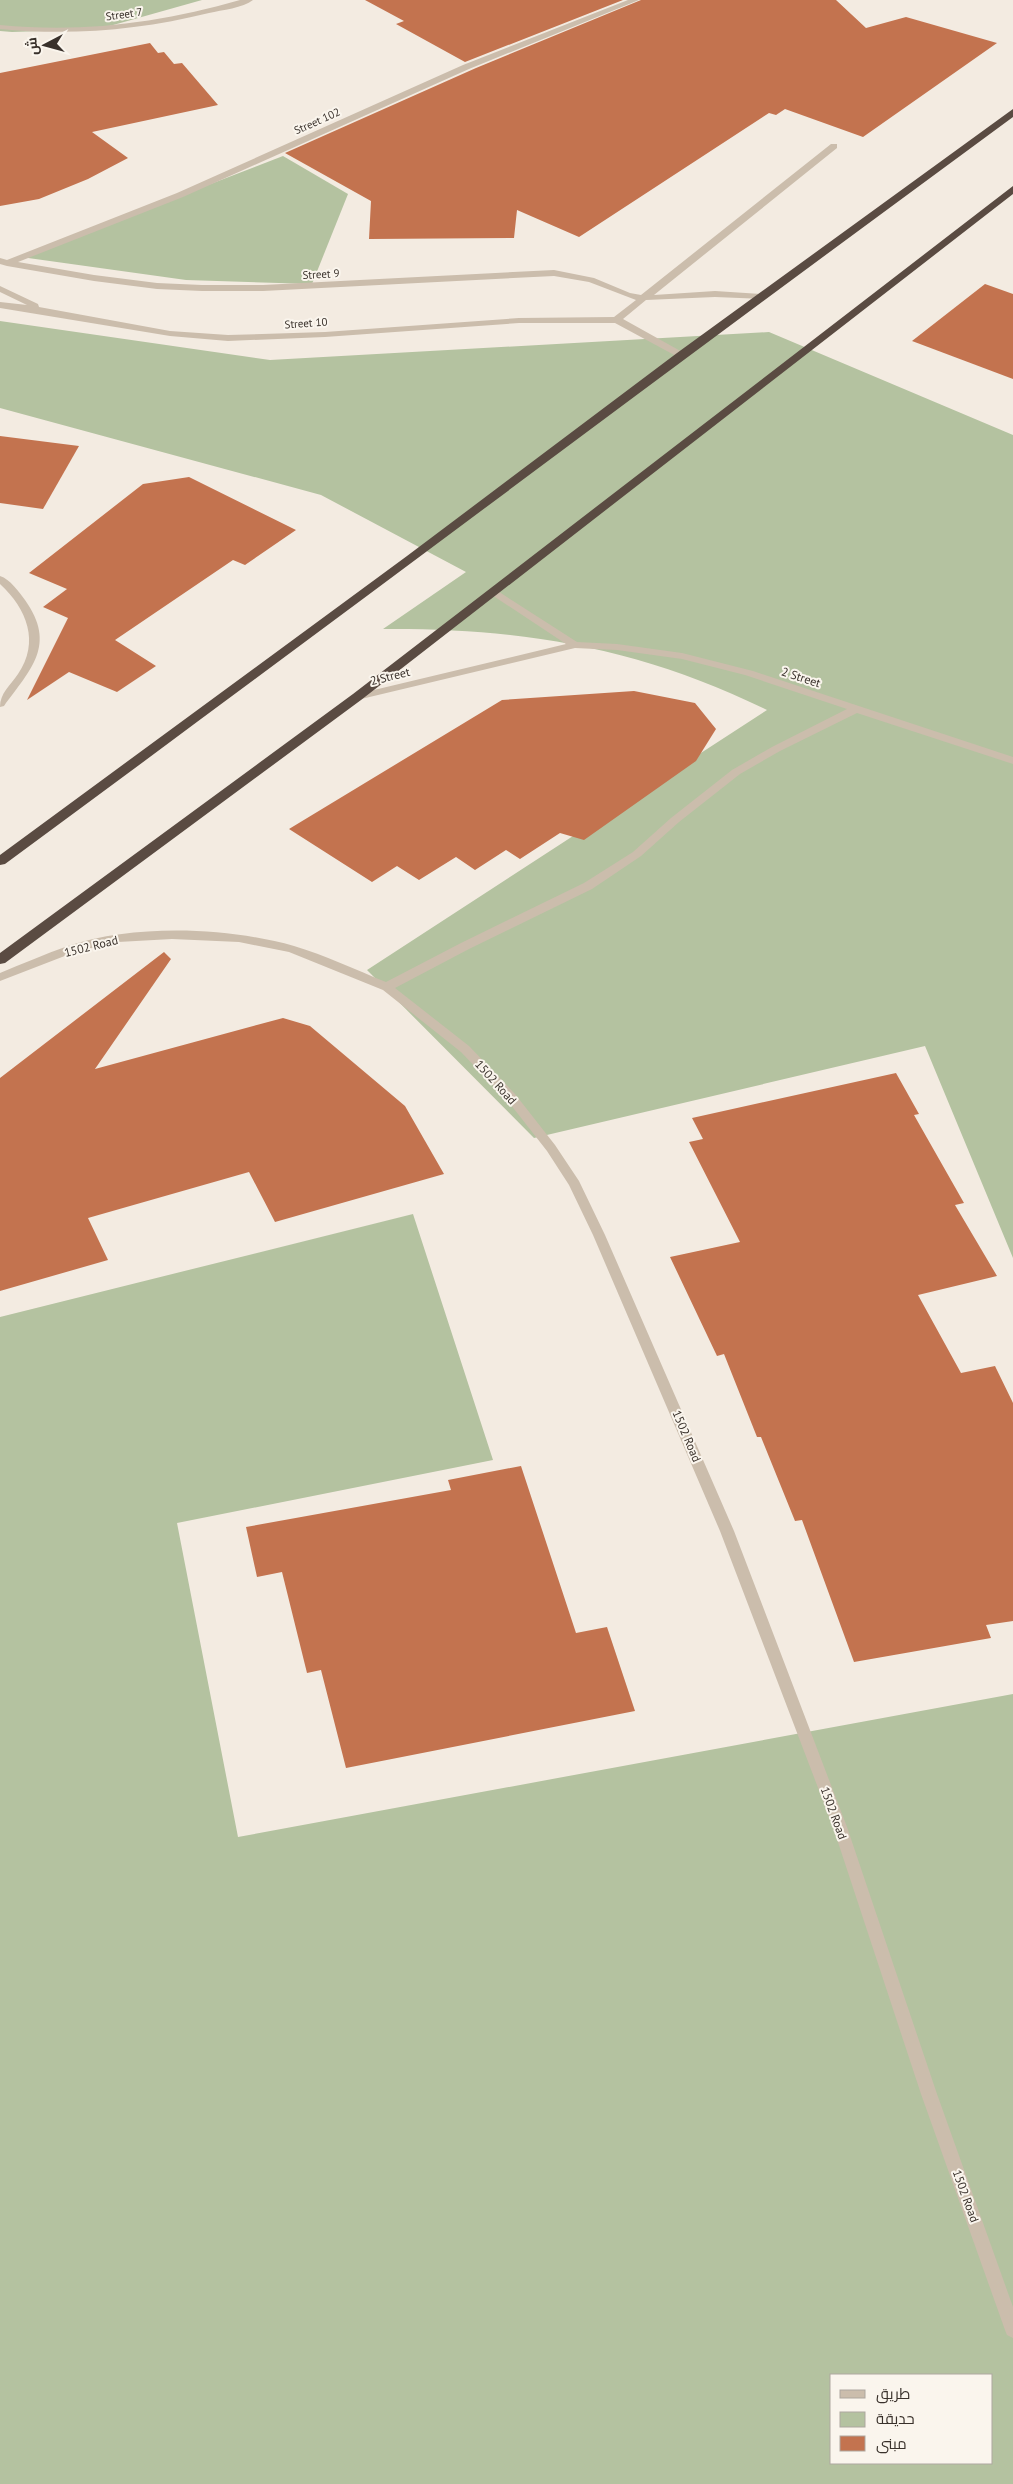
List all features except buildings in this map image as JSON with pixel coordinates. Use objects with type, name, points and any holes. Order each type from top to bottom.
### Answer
[{"type":"highway","points":[[0,860],[412,559],[682,355],[1013,112]]},
{"type":"highway","points":[[0,960],[357,697],[1013,189]]},
{"type":"street","name":"Street 7","points":[[0,27],[35,30],[112,29],[249,0]]},
{"type":"street","name":"Street 102","points":[[4,262],[180,195],[466,67],[635,0]]},
{"type":"street","points":[[616,320],[640,298],[834,146]]},
{"type":"street","name":"Street 9","points":[[4,262],[94,278],[157,286],[202,288],[263,288],[554,273],[591,280],[627,295],[640,298]]},
{"type":"street","points":[[0,289],[42,309]]},
{"type":"street","points":[[640,298],[715,294],[761,297]]},
{"type":"street","name":"Street 10","points":[[0,305],[42,309],[138,329],[227,338],[288,336],[508,320],[616,320]]},
{"type":"street","points":[[616,320],[626,323],[665,348],[682,355]]},
{"type":"street","points":[[0,579],[24,605],[34,628],[35,645],[27,667],[0,704]]},
{"type":"street","points":[[493,591],[574,645]]},
{"type":"street","name":"2 Street","points":[[357,697],[574,645],[617,647],[682,656],[749,673],[1013,761]]},
{"type":"street","points":[[387,987],[465,946],[588,886],[637,854],[675,820],[736,772],[776,749],[858,708]]},
{"type":"street","name":"1502 Road","points":[[0,977],[72,949],[118,938],[172,935],[240,938],[292,950],[387,987],[466,1049],[511,1097],[551,1148],[575,1184],[600,1235],[724,1522],[840,1827],[898,2002],[1013,2330]]},
{"type":"green space","points":[[0,0],[202,0],[99,29],[12,32],[0,31]]},
{"type":"green space","points":[[283,156],[348,194],[312,284],[186,280],[21,257]]},
{"type":"green space","points":[[0,321],[270,360],[769,332],[1013,435],[1013,1258],[925,1046],[534,1138],[367,970],[767,710],[673,671],[627,657],[580,646],[533,638],[484,633],[383,629],[466,572],[321,495],[0,408]]},
{"type":"green space","points":[[413,1214],[493,1460],[177,1523],[238,1837],[1013,1694],[1013,2484],[0,2484],[0,1317]]}]
